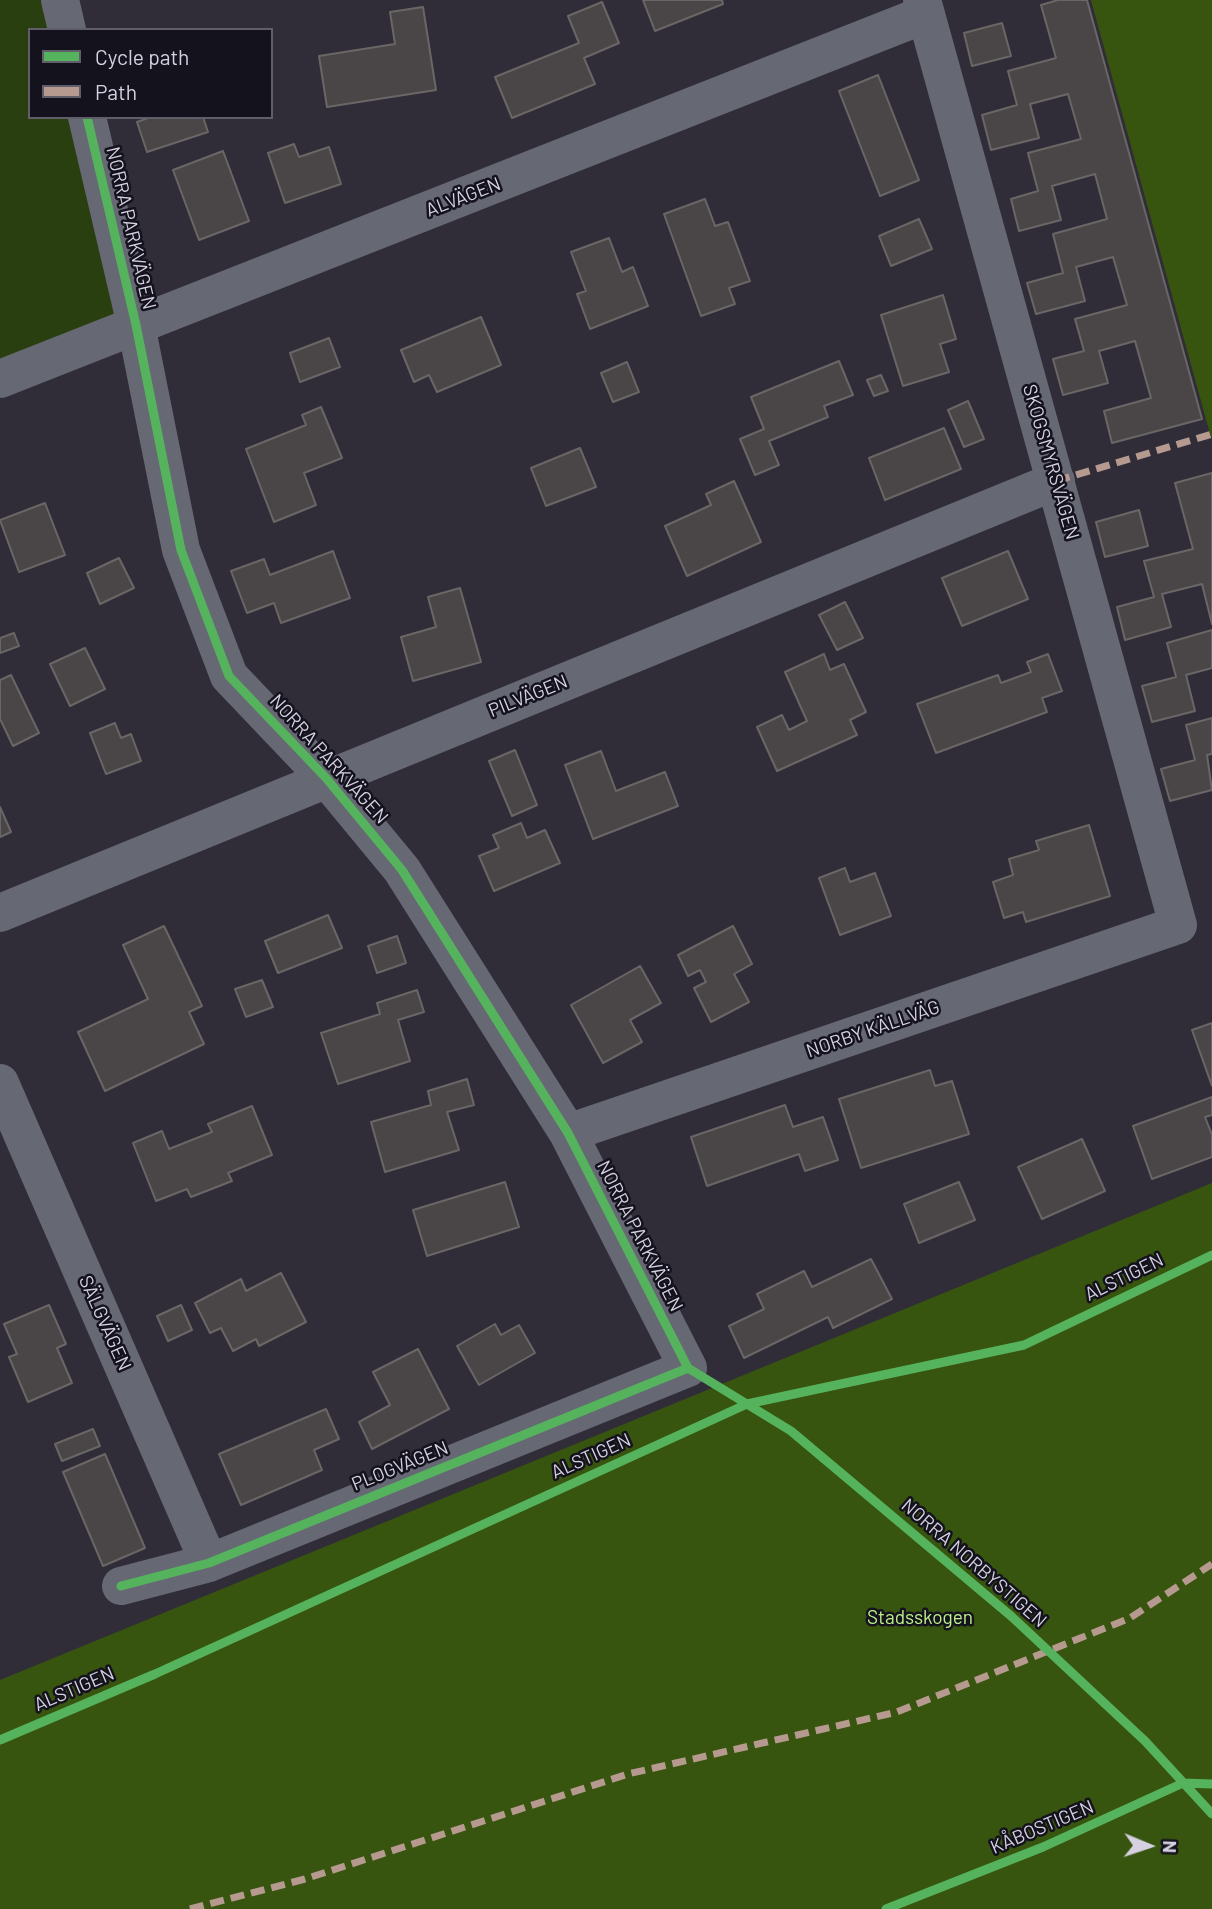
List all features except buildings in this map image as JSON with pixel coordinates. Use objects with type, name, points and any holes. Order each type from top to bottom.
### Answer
[{"type":"street","points":[[60,0],[67,28]]},
{"type":"street","name":"ALVÄGEN","points":[[0,379],[924,7]]},
{"type":"street","name":"SKOGSMYRSVÄGEN","points":[[924,7],[1178,925]]},
{"type":"street","name":"NORRA PARKVÄGEN","points":[[87,119],[136,325],[181,550],[229,676],[326,778],[402,870],[568,1133],[688,1368]]},
{"type":"street","name":"PILVÄGEN","points":[[0,914],[326,778],[1056,481]]},
{"type":"street","name":"NORBY KÄLLVÄG","points":[[568,1133],[1178,925]]},
{"type":"street","name":"SÄLGVÄGEN","points":[[0,1083],[209,1563]]},
{"type":"street","name":"PLOGVÄGEN","points":[[121,1586],[209,1563],[688,1368]]},
{"type":"green space","points":[[0,0],[60,0],[67,28],[28,28],[28,119],[87,119],[136,325],[0,379]]},
{"type":"green space","points":[[1091,0],[1212,0],[1212,440],[1207,423]]},
{"type":"green space","name":"Stadsskogen","points":[[1212,1183],[1212,1909],[0,1909],[0,1680]]},
{"type":"marked path","points":[[1056,481],[1212,434]]},
{"type":"marked path","points":[[190,1909],[305,1879],[628,1774],[897,1712],[1130,1618],[1212,1564]]},
{"type":"cycle path","points":[[87,119],[136,325],[181,550],[229,676],[326,778],[402,870],[568,1133],[688,1368]]},
{"type":"cycle path","name":"ALSTIGEN","points":[[0,1740],[155,1674],[747,1404],[1024,1345],[1212,1255]]},
{"type":"cycle path","name":"NORRA NORBYSTIGEN","points":[[688,1368],[791,1431],[1011,1616],[1145,1741],[1212,1814]]},
{"type":"cycle path","points":[[121,1586],[209,1563],[688,1368]]},
{"type":"cycle path","name":"KÅBOSTIGEN","points":[[886,1909],[1043,1847],[1183,1783],[1212,1784]]}]
